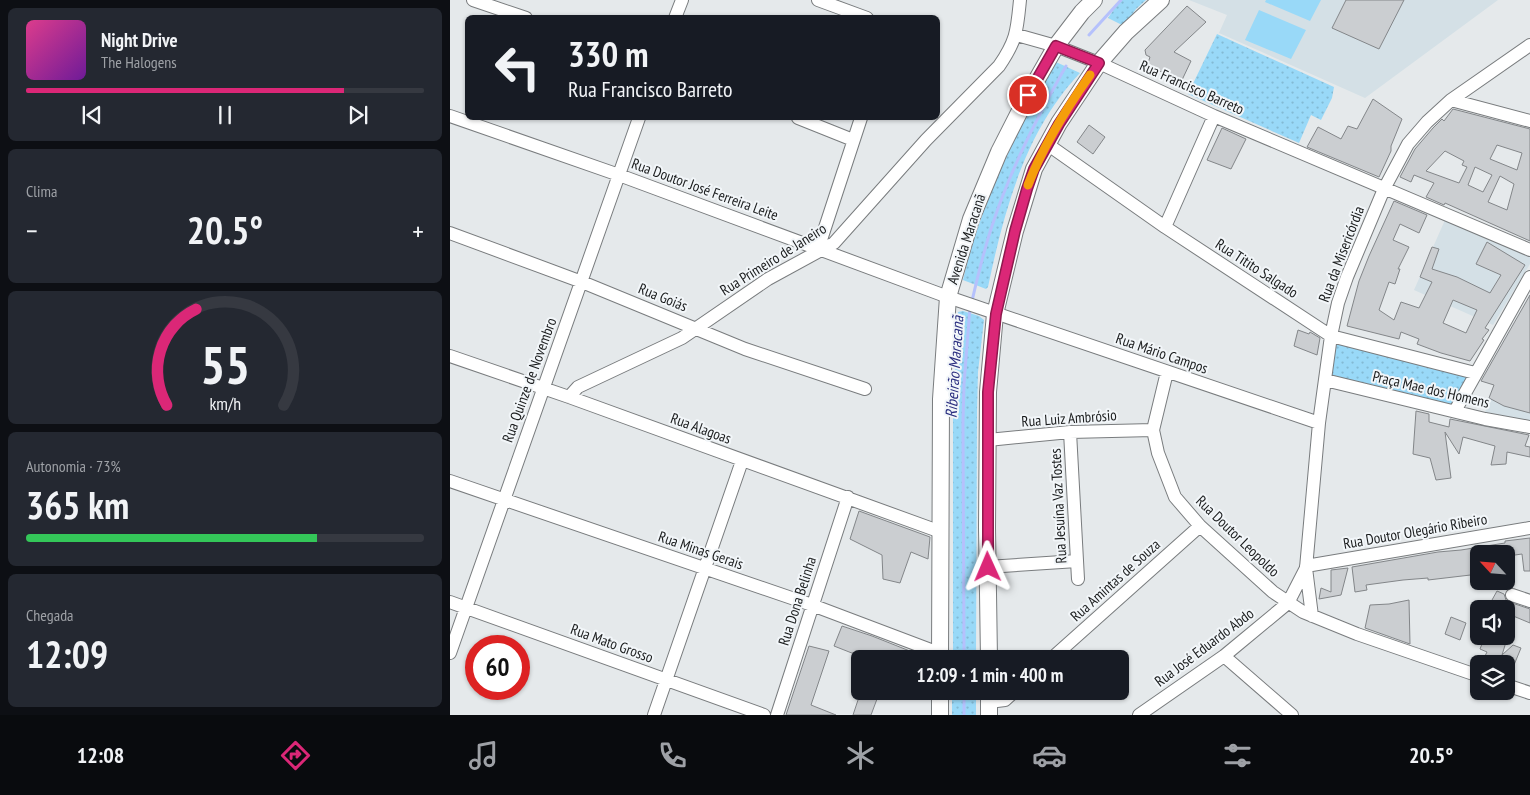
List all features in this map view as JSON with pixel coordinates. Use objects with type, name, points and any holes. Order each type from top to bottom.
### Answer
[{"type":"main road","name":"Avenida Maracanã","points":[[940,650],[941,399],[952,299],[971,219],[1012,125],[1056,46],[1082,12],[1094,0]]},
{"type":"main road","points":[[989,650],[989,312],[1027,189],[1034,169],[1047,144],[1099,63],[1126,32],[1161,0]]},
{"type":"main road","points":[[940,700],[940,715]]},
{"type":"street","points":[[473,0],[517,15]]},
{"type":"street","points":[[676,15],[682,0]]},
{"type":"street","points":[[818,0],[859,15]]},
{"type":"street","points":[[1017,36],[1020,0]]},
{"type":"street","name":"Rua Francisco Barreto","points":[[1017,36],[1056,46],[1099,63],[1214,116],[1530,250]]},
{"type":"street","name":"Rua Primeiro de Janeiro","points":[[569,397],[578,388],[682,338],[768,280],[820,249],[834,243],[926,140],[999,66],[1017,36]]},
{"type":"street","name":"Rua da Misericórdia","points":[[1312,616],[1306,567],[1319,423],[1331,336],[1338,303],[1347,277],[1384,189],[1408,144],[1427,122],[1451,100],[1530,45]]},
{"type":"street","points":[[1451,100],[1530,121]]},
{"type":"street","name":"Rua Doutor José Ferreira Leite","points":[[450,116],[620,175],[952,299]]},
{"type":"street","points":[[1165,227],[1214,116]]},
{"type":"street","name":"Rua Quinze de Novembro","points":[[450,654],[638,120]]},
{"type":"street","points":[[803,120],[853,140]]},
{"type":"street","points":[[820,249],[860,120]]},
{"type":"street","name":"Rua Titito Salgado","points":[[1047,144],[1165,227],[1331,336]]},
{"type":"street","name":"Rua Goiás","points":[[450,233],[582,282],[696,327],[745,349],[865,389]]},
{"type":"street","points":[[1455,411],[1530,277]]},
{"type":"street","name":"Rua Mário Campos","points":[[952,299],[1319,423]]},
{"type":"street","name":"Praça Mae dos Homens","points":[[1331,336],[1475,373]]},
{"type":"street","name":"Rua Alagoas","points":[[450,356],[848,497],[941,532]]},
{"type":"street","name":"Rua Doutor Leopoldo","points":[[1167,372],[1152,430],[1158,453],[1175,497],[1200,526],[1273,592],[1288,603]]},
{"type":"street","name":"Praça Mae dos Homens","points":[[1325,380],[1530,427]]},
{"type":"street","name":"Rua Luiz Ambrósio","points":[[988,440],[1070,432],[1152,430]]},
{"type":"street","name":"Rua Jesuína Vaz Tostes","points":[[1070,432],[1078,578]]},
{"type":"street","points":[[654,715],[742,461]]},
{"type":"street","name":"Rua Minas Gerais","points":[[450,481],[812,605],[925,650]]},
{"type":"street","name":"Rua Dona Belinha","points":[[777,715],[848,497]]},
{"type":"street","name":"Rua Amintas de Souza","points":[[1061,650],[1200,526]]},
{"type":"street","name":"Rua Doutor Olegário Ribeiro","points":[[1306,567],[1530,528]]},
{"type":"street","points":[[988,567],[1077,561]]},
{"type":"street","name":"Rua da Misericórdia","points":[[1288,603],[1306,567]]},
{"type":"street","points":[[1512,595],[1530,601]]},
{"type":"street","name":"Rua Mato Grosso","points":[[450,602],[764,715]]},
{"type":"street","points":[[1288,603],[1312,616],[1356,634],[1470,673]]},
{"type":"street","name":"Rua José Eduardo Abdo","points":[[1139,715],[1224,656],[1288,603]]},
{"type":"street","points":[[1224,656],[1292,715]]},
{"type":"street","points":[[1515,688],[1530,693]]},
{"type":"street","points":[[989,703],[1005,700]]},
{"type":"shaded area","points":[[1120,0],[1146,0],[1136,9],[1124,26],[1108,18]]},
{"type":"shaded area","points":[[1189,0],[1498,0],[1365,98],[1219,33],[1227,15]]},
{"type":"shaded area","points":[[1266,0],[1321,0],[1310,21],[1265,2]]},
{"type":"shaded area","points":[[1259,10],[1306,30],[1291,59],[1245,40]]},
{"type":"shaded area","points":[[1217,34],[1334,87],[1332,98],[1321,120],[1311,115],[1299,143],[1188,94]]},
{"type":"shaded area","points":[[1056,62],[1080,73],[1061,96],[1045,120],[1019,173],[1001,230],[986,289],[963,280],[971,251],[990,195],[1014,141]]},
{"type":"shaded area","points":[[1445,220],[1530,256],[1530,264],[1493,325],[1414,290]]},
{"type":"shaded area","points":[[963,311],[979,316],[984,320],[978,372],[977,411],[976,650],[953,650],[953,408],[958,312]]},
{"type":"shaded area","points":[[1335,342],[1470,375],[1453,405],[1329,377]]},
{"type":"shaded area","points":[[1494,385],[1506,392],[1530,387],[1530,424],[1484,415]]},
{"type":"shaded area","points":[[952,700],[976,700],[976,715],[952,715]]},
{"type":"building","points":[[1346,0],[1404,0],[1379,49],[1332,28]]},
{"type":"building","points":[[1187,6],[1206,22],[1174,52],[1191,61],[1182,80],[1147,66],[1150,57],[1146,55],[1145,50]]},
{"type":"building","points":[[1373,99],[1402,119],[1391,146],[1391,151],[1379,177],[1307,147],[1318,127],[1341,139],[1348,126],[1357,129]]},
{"type":"building","points":[[1453,109],[1530,129],[1530,241],[1445,203],[1444,205],[1426,197],[1434,183],[1414,175],[1411,182],[1400,177],[1415,149],[1442,119],[1444,121]],"holes":[[[1497,145],[1522,153],[1517,170],[1490,159]],[[1445,151],[1464,161],[1462,165],[1467,167],[1459,183],[1426,171]],[[1475,167],[1492,175],[1483,192],[1468,185]],[[1500,176],[1514,184],[1507,210],[1488,202]]]},
{"type":"building","points":[[1089,125],[1105,137],[1093,154],[1077,142]]},
{"type":"building","points":[[1222,128],[1246,139],[1231,169],[1207,160]]},
{"type":"building","points":[[1394,201],[1427,215],[1419,233],[1400,224],[1393,240],[1409,247],[1398,269],[1400,269],[1395,284],[1389,282],[1379,310],[1394,320],[1401,302],[1419,308],[1432,282],[1420,277],[1432,247],[1439,249],[1432,269],[1457,277],[1490,293],[1501,275],[1476,264],[1487,242],[1525,265],[1485,328],[1489,330],[1470,361],[1417,344],[1419,339],[1401,332],[1399,339],[1347,326],[1359,281]],"holes":[[[1453,300],[1477,310],[1466,333],[1443,323]]]},
{"type":"building","points":[[1530,295],[1530,413],[1504,406],[1489,398],[1494,385],[1481,381]]},
{"type":"building","points":[[1298,330],[1309,334],[1310,332],[1320,338],[1317,355],[1294,346]]},
{"type":"building","points":[[1416,411],[1429,414],[1429,422],[1449,427],[1450,419],[1529,435],[1525,446],[1530,447],[1530,457],[1507,452],[1506,464],[1491,465],[1495,446],[1463,437],[1459,454],[1445,432],[1451,478],[1436,480],[1430,458],[1413,454]]},
{"type":"building","points":[[859,511],[930,537],[928,559],[911,552],[900,583],[883,579],[882,555],[850,539]]},
{"type":"building","points":[[1530,538],[1530,571],[1524,571],[1522,554],[1515,555],[1515,545],[1492,545],[1505,543],[1505,541]]},
{"type":"building","points":[[1470,549],[1470,575],[1366,585],[1367,590],[1355,592],[1352,567],[1438,552]]},
{"type":"building","points":[[1348,568],[1341,595],[1319,599],[1321,588],[1331,592],[1331,570]]},
{"type":"building","points":[[1497,591],[1504,594],[1506,600],[1492,600]]},
{"type":"building","points":[[1409,600],[1410,644],[1365,628],[1370,605]]},
{"type":"building","points":[[1515,604],[1530,609],[1530,623],[1515,617]]},
{"type":"building","points":[[1451,617],[1466,623],[1460,640],[1445,634]]},
{"type":"building","points":[[842,626],[907,650],[851,650],[851,653],[834,646]]},
{"type":"building","points":[[1482,645],[1505,645],[1502,655],[1486,655],[1487,652],[1480,649]]},
{"type":"building","points":[[1513,645],[1521,648],[1515,663],[1515,655],[1502,655]]},
{"type":"building","points":[[809,646],[829,651],[811,705],[836,715],[786,715]]},
{"type":"building","points":[[858,700],[877,700],[871,715],[853,715]]},
{"type":"waterway","name":"Ribeirão Maracanã","points":[[1089,35],[1121,0]]},
{"type":"waterway","name":"Ribeirão Maracanã","points":[[972,301],[987,242],[1008,182],[1035,123],[1066,66]]},
{"type":"waterway","name":"Ribeirão Maracanã","points":[[964,650],[963,422],[970,307]]},
{"type":"waterway","name":"Ribeirão Maracanã","points":[[964,700],[964,715]]},
{"type":"slow traffic","points":[[1028,185],[1034,169],[1059,124],[1090,75]]},
{"type":"route","points":[[988,567],[988,392],[993,327],[1015,231],[1034,169],[1059,124],[1099,63],[1056,46],[1028,95]]}]
